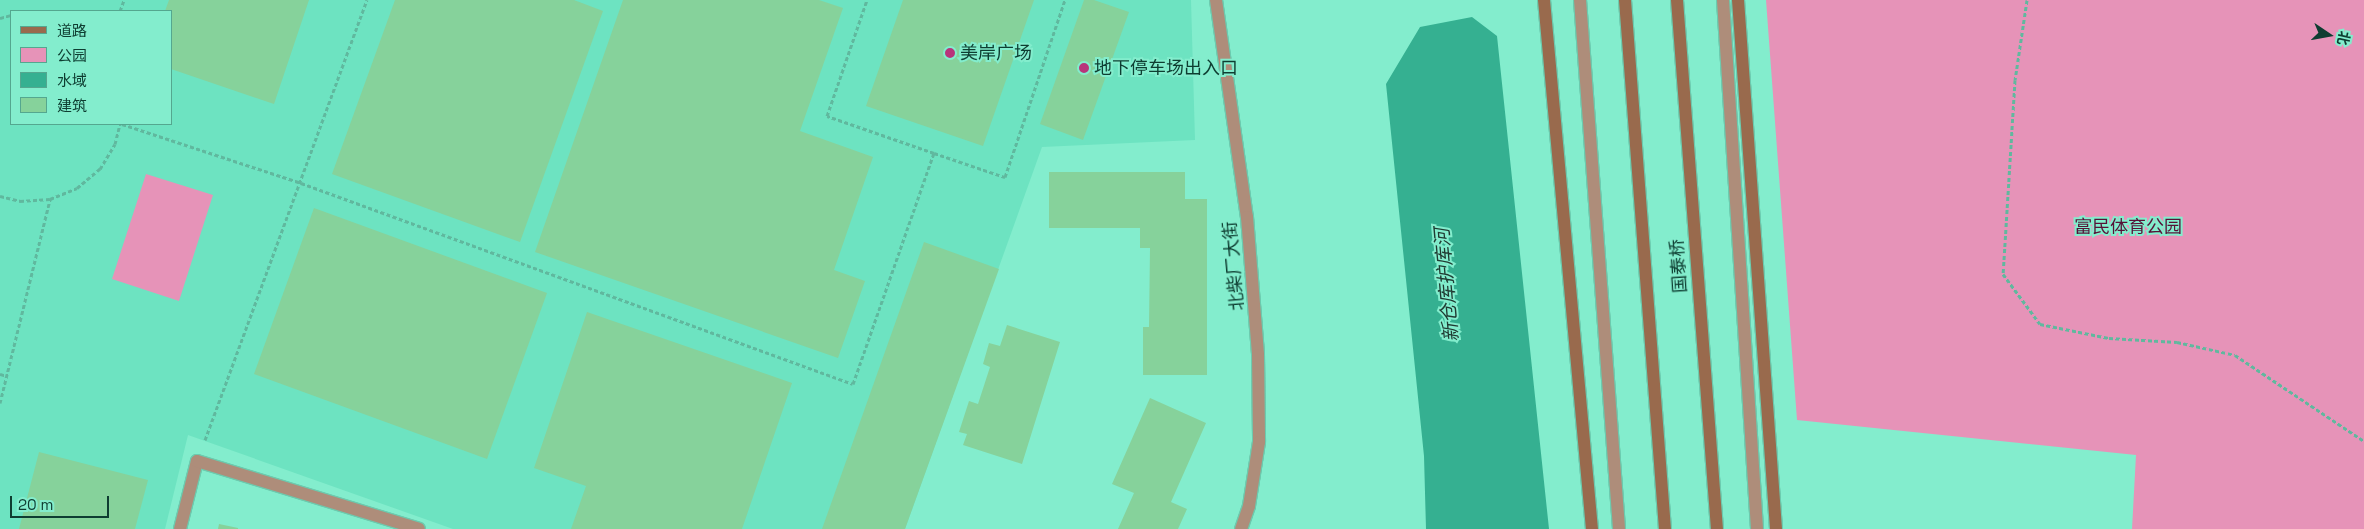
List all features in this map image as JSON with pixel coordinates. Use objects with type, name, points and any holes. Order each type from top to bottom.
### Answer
[{"type":"street","name":"北柴厂大街","points":[[1216,0],[1247,217],[1258,355],[1258,442],[1249,506],[1241,529]]},
{"type":"street","points":[[1544,0],[1592,529]]},
{"type":"street","points":[[1580,0],[1619,529]]},
{"type":"street","name":"国泰桥","points":[[1625,0],[1665,529]]},
{"type":"street","name":"国泰桥","points":[[1676,0],[1716,529]]},
{"type":"street","points":[[1723,0],[1757,529]]},
{"type":"street","points":[[1738,0],[1776,529]]},
{"type":"street","points":[[180,529],[197,460],[419,529]]},
{"type":"path","points":[[197,460],[367,0]]},
{"type":"path","points":[[867,0],[827,116],[1005,177],[1065,0]]},
{"type":"path","points":[[2027,0],[2015,80],[2003,274],[2040,324],[2109,338],[2177,342],[2235,355],[2364,441]]},
{"type":"path","points":[[0,196],[20,201],[50,199],[77,188],[100,169],[116,144],[121,125]]},
{"type":"path","points":[[124,125],[301,182],[853,384],[934,153]]},
{"type":"path","points":[[0,403],[50,199]]},
{"type":"path","points":[[0,374],[7,376]]},
{"type":"shaded area","points":[[0,0],[1191,0],[1195,140],[1042,147],[905,529],[453,529],[188,435],[165,529],[0,529]]},
{"type":"green space","name":"富民体育公园","points":[[1766,0],[2364,0],[2364,529],[2132,529],[2136,455],[1797,420]]},
{"type":"green space","points":[[146,174],[213,195],[179,301],[112,279]]},
{"type":"water","name":"新仓库护库河","points":[[1472,17],[1497,36],[1549,529],[1426,529],[1424,456],[1386,84],[1420,27]]},
{"type":"building","points":[[169,0],[309,0],[274,104],[172,69],[172,10],[165,10]]},
{"type":"building","points":[[395,0],[574,0],[603,11],[520,242],[332,174]]},
{"type":"building","points":[[623,0],[819,0],[843,8],[800,131],[873,157],[834,270],[865,281],[838,358],[535,252]]},
{"type":"building","name":"美岸广场","points":[[903,0],[1034,0],[983,146],[866,106]]},
{"type":"building","name":"地下停车场出入口","points":[[1084,0],[1094,0],[1129,12],[1083,140],[1040,124]]},
{"type":"building","points":[[1049,172],[1185,172],[1185,199],[1207,199],[1207,375],[1143,375],[1143,327],[1149,327],[1150,248],[1140,248],[1140,228],[1049,228]]},
{"type":"building","points":[[314,208],[547,293],[487,459],[254,374]]},
{"type":"building","points":[[924,242],[999,269],[905,529],[822,529]]},
{"type":"building","points":[[587,312],[792,383],[742,529],[571,529],[586,486],[534,468]]},
{"type":"building","points":[[1007,325],[1060,342],[1022,464],[963,445],[967,434],[959,432],[969,401],[978,404],[990,367],[983,364],[989,343],[1000,346]]},
{"type":"building","points":[[1150,398],[1206,423],[1171,502],[1187,509],[1178,529],[1118,529],[1134,493],[1112,484]]},
{"type":"building","points":[[39,452],[148,480],[135,529],[19,529]]},
{"type":"building","points":[[219,524],[238,528],[238,529],[218,529]]},
{"type":"place","name":"美岸广场","points":[[950,53]]},
{"type":"place","name":"地下停车场出入口","points":[[1084,68]]}]
